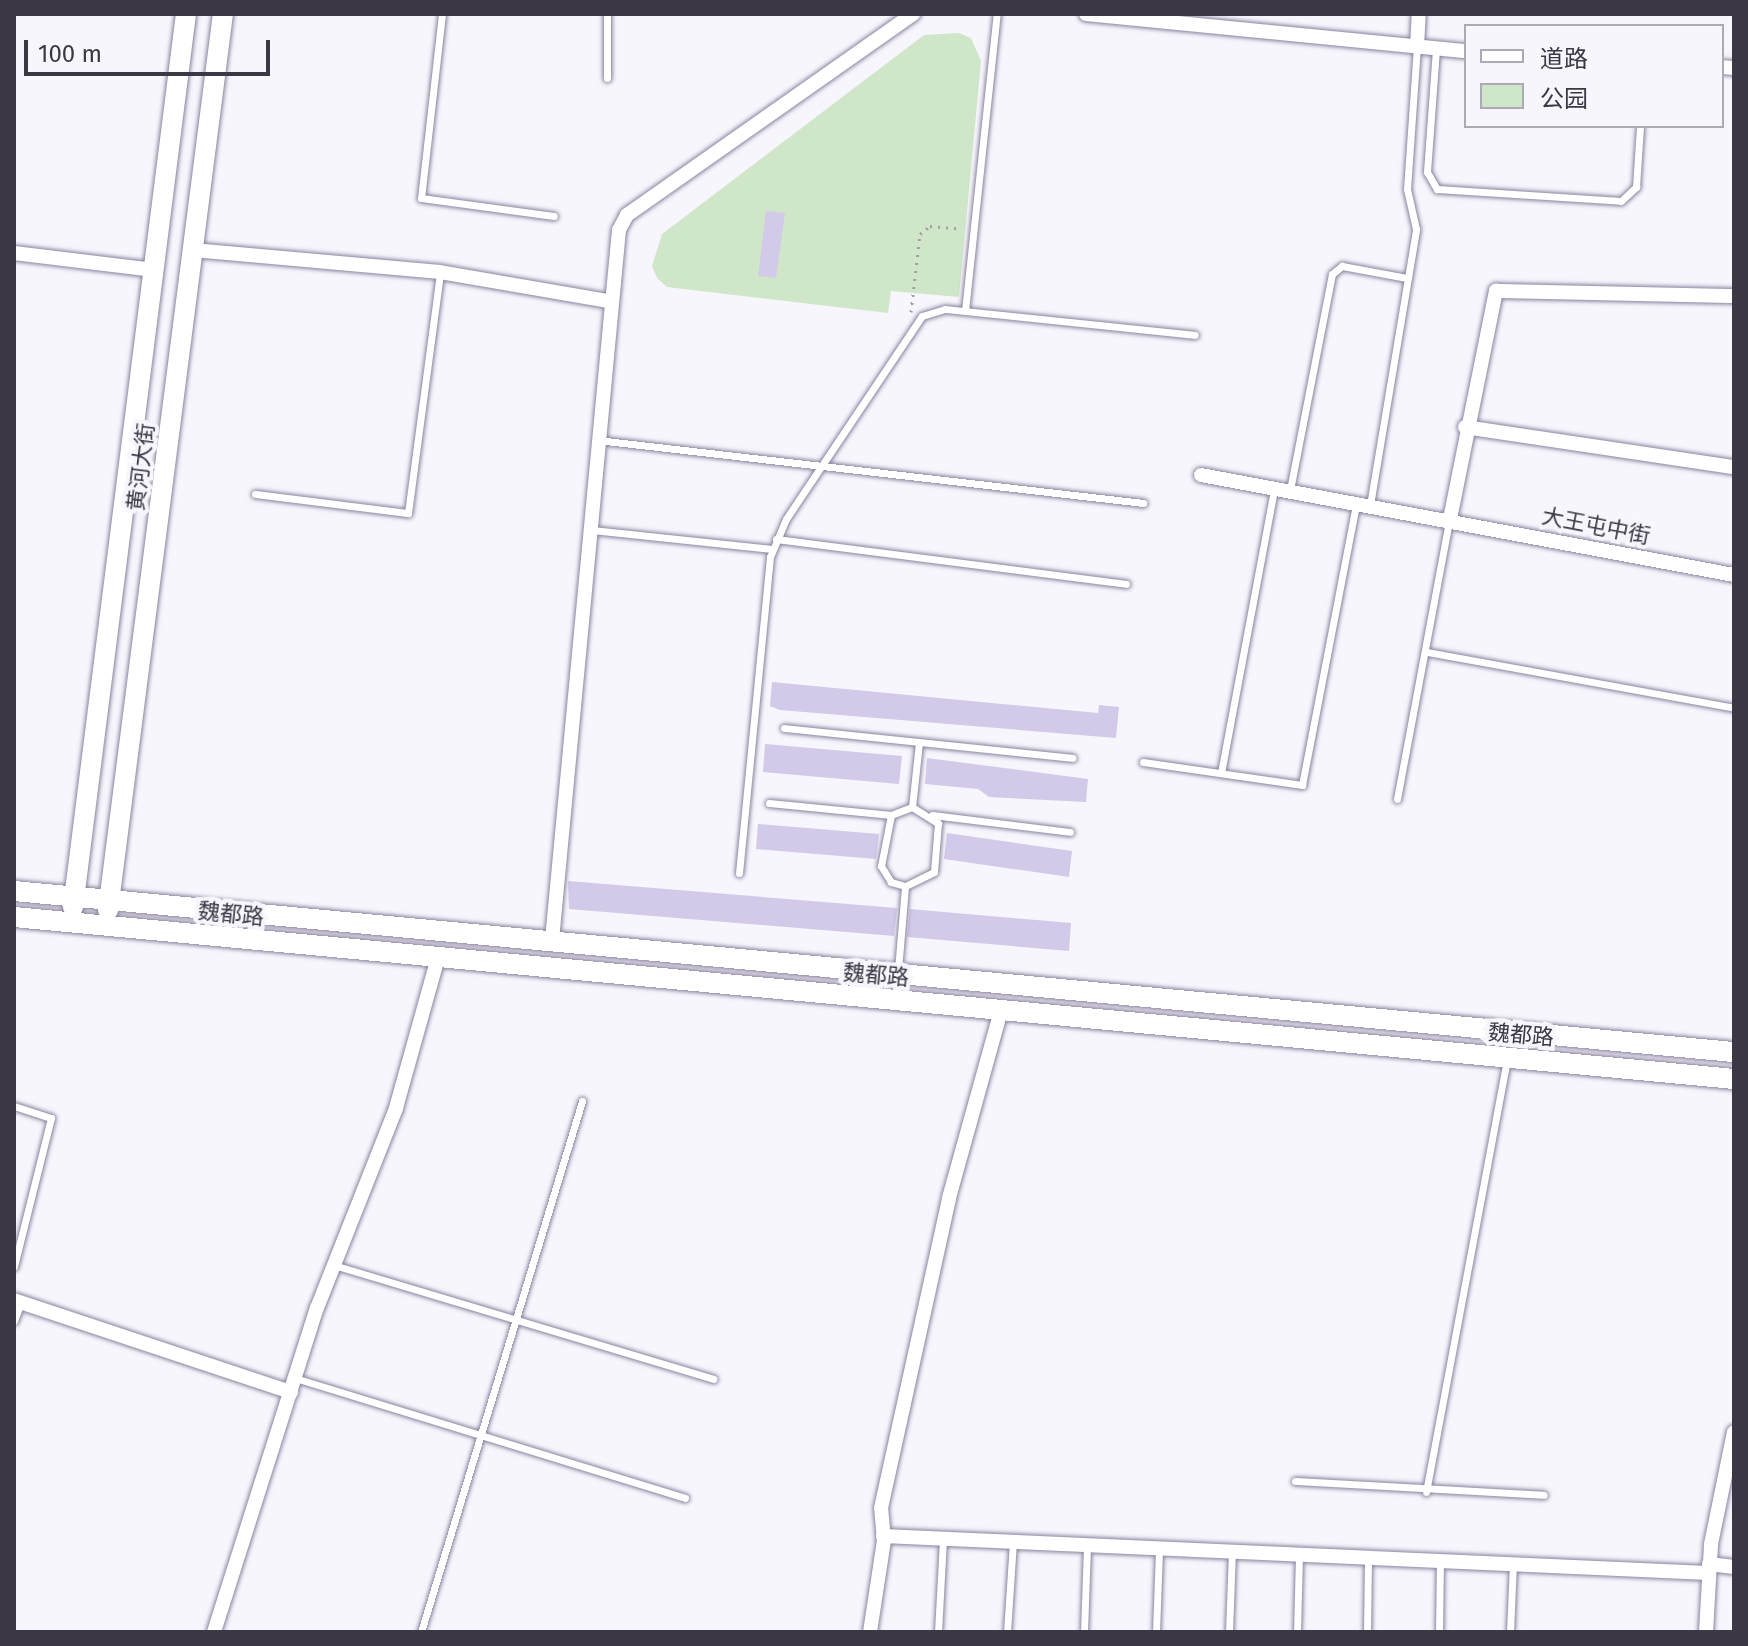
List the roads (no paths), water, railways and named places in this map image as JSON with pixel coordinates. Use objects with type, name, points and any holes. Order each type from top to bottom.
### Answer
[{"type":"main road","name":"黄河大街","points":[[70,922],[186,14]]},
{"type":"main road","name":"黄河大街","points":[[106,926],[223,14]]},
{"type":"main road","name":"魏都路","points":[[14,891],[1734,1052]]},
{"type":"main road","name":"魏都路","points":[[14,917],[1734,1079]]},
{"type":"street","points":[[552,940],[608,301],[627,215],[913,14]]},
{"type":"street","points":[[1086,14],[1464,51]]},
{"type":"street","points":[[1417,47],[1419,14]]},
{"type":"street","points":[[193,250],[440,272],[608,301]]},
{"type":"street","points":[[14,253],[154,270]]},
{"type":"street","points":[[1450,519],[1465,427],[1496,291],[1734,296]]},
{"type":"street","points":[[1465,427],[1734,467]]},
{"type":"street","name":"大王屯中街","points":[[1201,475],[1450,519],[1734,575]]},
{"type":"street","points":[[214,1632],[293,1385],[396,1108],[438,958]]},
{"type":"street","points":[[870,1632],[883,1536],[881,1508],[949,1198],[1001,1010]]},
{"type":"street","points":[[17,1301],[293,1385]]},
{"type":"street","points":[[1706,1632],[1708,1568],[1734,1432]]},
{"type":"street","points":[[883,1536],[1440,1558],[1513,1564],[1734,1567]]},
{"type":"lane","points":[[442,14],[421,198],[554,216]]},
{"type":"lane","points":[[607,14],[607,78]]},
{"type":"lane","points":[[965,311],[997,14]]},
{"type":"lane","points":[[1143,762],[1302,785],[1363,504],[1416,229],[1407,189],[1417,47]]},
{"type":"lane","points":[[1436,49],[1427,172],[1437,189],[1621,201],[1636,187],[1640,128]]},
{"type":"lane","points":[[1290,490],[1332,274],[1342,266],[1407,278]]},
{"type":"lane","points":[[255,494],[408,513],[440,272]]},
{"type":"lane","points":[[739,873],[772,549],[928,310],[965,311],[1195,335]]},
{"type":"lane","points":[[594,440],[1143,503]]},
{"type":"lane","points":[[1221,773],[1274,488]]},
{"type":"lane","points":[[1397,799],[1450,519]]},
{"type":"lane","points":[[586,529],[772,549]]},
{"type":"lane","points":[[776,539],[1126,584]]},
{"type":"lane","points":[[1427,652],[1734,708]]},
{"type":"lane","points":[[784,728],[1072,758]]},
{"type":"lane","points":[[912,807],[919,743]]},
{"type":"lane","points":[[769,803],[891,815],[912,807],[932,815],[1070,832]]},
{"type":"lane","points":[[891,815],[881,866],[891,882],[905,886],[934,872],[938,823],[932,815]]},
{"type":"lane","points":[[897,972],[905,886]]},
{"type":"lane","points":[[1426,1492],[1455,1308],[1508,1057]]},
{"type":"lane","points":[[421,1632],[582,1101]]},
{"type":"lane","points":[[14,1106],[51,1118],[14,1266]]},
{"type":"lane","points":[[337,1266],[713,1379]]},
{"type":"lane","points":[[14,1321],[17,1301]]},
{"type":"lane","points":[[293,1385],[480,1435],[685,1498]]},
{"type":"lane","points":[[1295,1481],[1426,1492],[1544,1495]]},
{"type":"lane","points":[[938,1632],[943,1539]]},
{"type":"lane","points":[[1007,1632],[1013,1542]]},
{"type":"lane","points":[[1084,1632],[1087,1545]]},
{"type":"lane","points":[[1156,1632],[1159,1549]]},
{"type":"lane","points":[[1229,1632],[1232,1552]]},
{"type":"lane","points":[[1297,1632],[1299,1554]]},
{"type":"lane","points":[[1367,1632],[1368,1556]]},
{"type":"lane","points":[[1439,1632],[1440,1558]]},
{"type":"lane","points":[[1510,1632],[1513,1564]]}]
